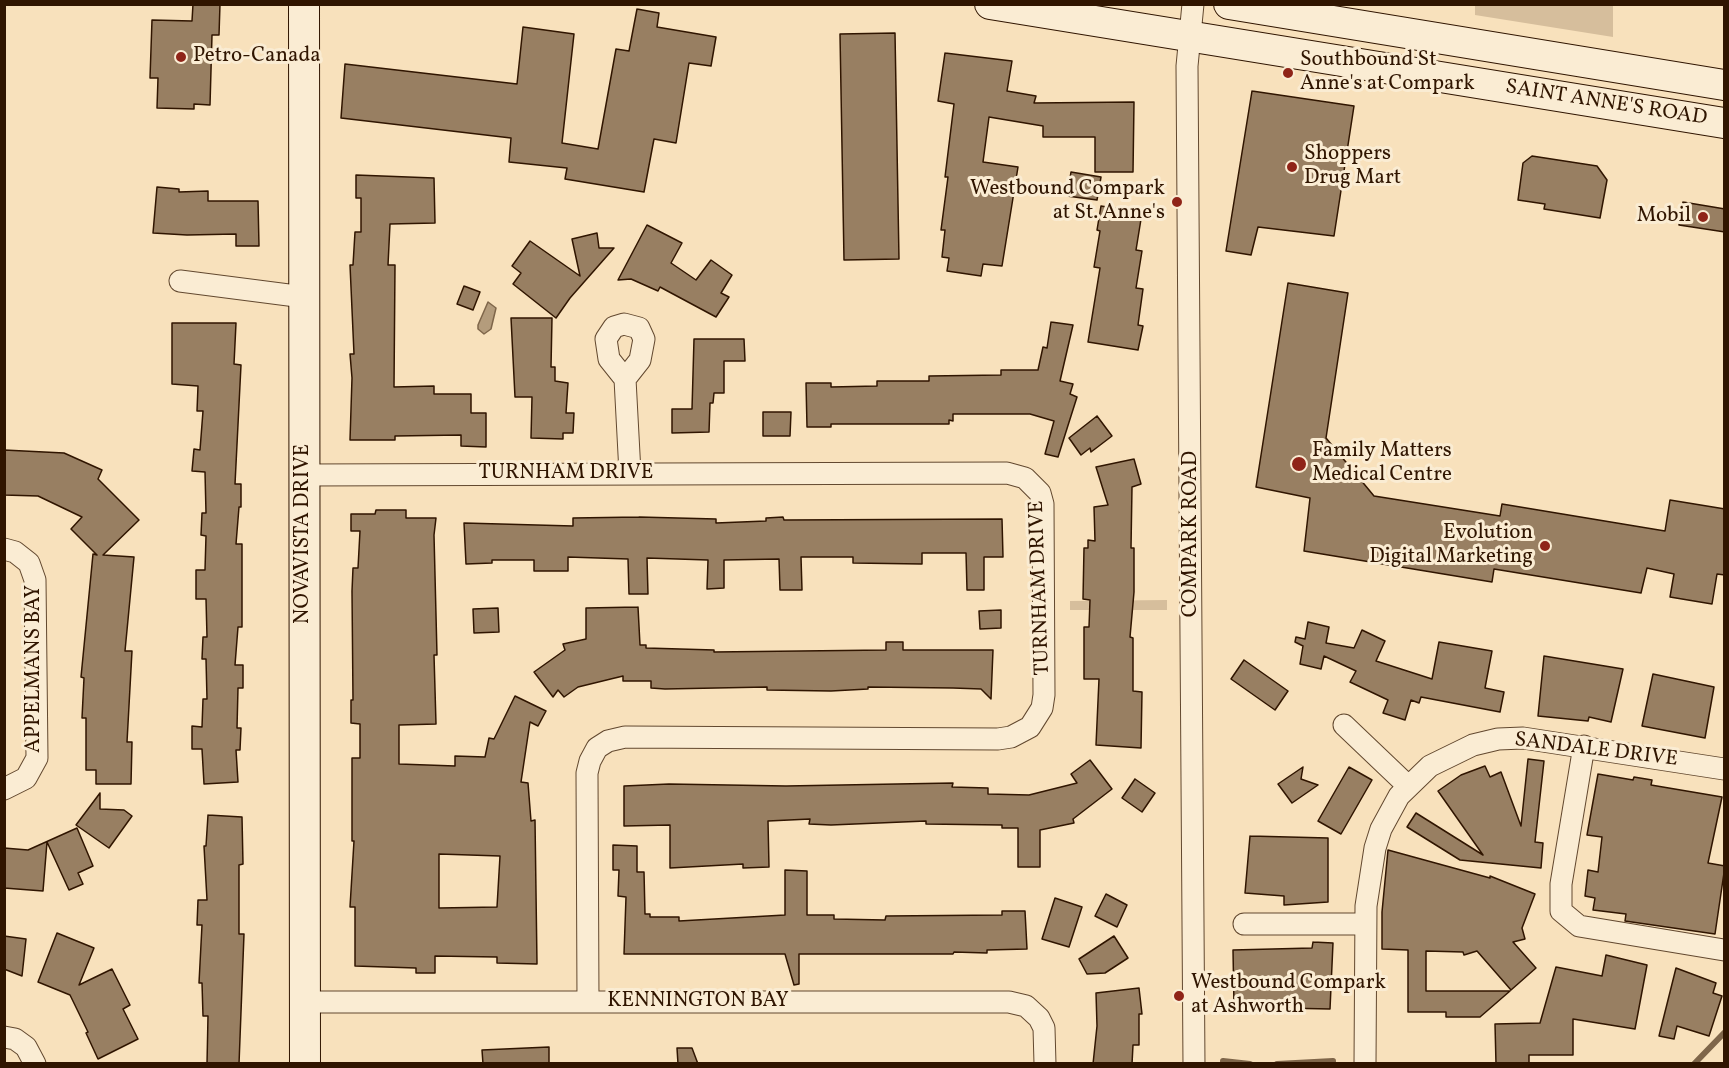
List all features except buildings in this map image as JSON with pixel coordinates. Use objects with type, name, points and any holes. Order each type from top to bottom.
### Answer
[{"type":"main road","name":"NOVAVISTA DRIVE","points":[[304,4],[305,1064]]},
{"type":"main road","name":"SAINT ANNE'S ROAD","points":[[990,4],[1725,123]]},
{"type":"main road","name":"SAINT ANNE'S ROAD","points":[[1229,4],[1725,86]]},
{"type":"street","name":"COMPARK ROAD","points":[[1193,4],[1189,37],[1194,1064]]},
{"type":"street","points":[[180,281],[304,297]]},
{"type":"street","points":[[625,379],[630,473]]},
{"type":"street","name":"TURNHAM DRIVE","points":[[304,475],[999,473],[1016,474],[1024,478],[1040,493],[1043,504],[1044,695],[1042,708],[1030,727],[1011,737],[998,739],[625,737],[608,741],[597,748],[587,773],[588,1002]]},
{"type":"street","name":"APPELMANS BAY","points":[[4,549],[15,552],[29,563],[36,580],[37,758],[26,778],[4,789]]},
{"type":"street","points":[[1344,725],[1408,786]]},
{"type":"street","name":"SANDALE DRIVE","points":[[1365,1064],[1365,924],[1369,877],[1375,848],[1389,812],[1408,786],[1430,766],[1473,745],[1498,739],[1523,738],[1725,769]]},
{"type":"street","points":[[1584,746],[1561,884],[1561,911],[1568,920],[1579,926],[1725,950]]},
{"type":"street","points":[[1244,924],[1365,924]]},
{"type":"street","name":"KENNINGTON BAY","points":[[305,1002],[1009,1002],[1026,1006],[1039,1018],[1044,1028],[1045,1064]]},
{"type":"street","points":[[4,1036],[15,1039],[26,1047],[35,1064]]},
{"type":"shaded area","points":[[1475,5],[1613,5],[1613,37],[1475,15]]},
{"type":"shaded area","points":[[488,302],[496,308],[491,329],[484,334],[478,329],[478,325]]},
{"type":"shaded area","points":[[1167,600],[1167,610],[1070,610],[1070,601]]},
{"type":"waterway","points":[[1694,1064],[1724,1033]]},
{"type":"waterway","points":[[1223,1061],[1250,1064]]},
{"type":"waterway","points":[[1277,1064],[1333,1061]]},
{"type":"place","name":"Petro-Canada","points":[[181,57]]},
{"type":"place","name":"Southbound St Anne's at Compark","points":[[1288,73]]},
{"type":"place","name":"Shoppers Drug Mart","points":[[1292,167]]},
{"type":"place","name":"Westbound Compark at St. Anne's","points":[[1177,202]]},
{"type":"place","name":"Mobil","points":[[1703,217]]},
{"type":"place","name":"Family Matters Medical Centre","points":[[1299,464]]},
{"type":"place","name":"Evolution Digital Marketing","points":[[1545,546]]},
{"type":"place","name":"Westbound Compark at Ashworth","points":[[1179,996]]}]
